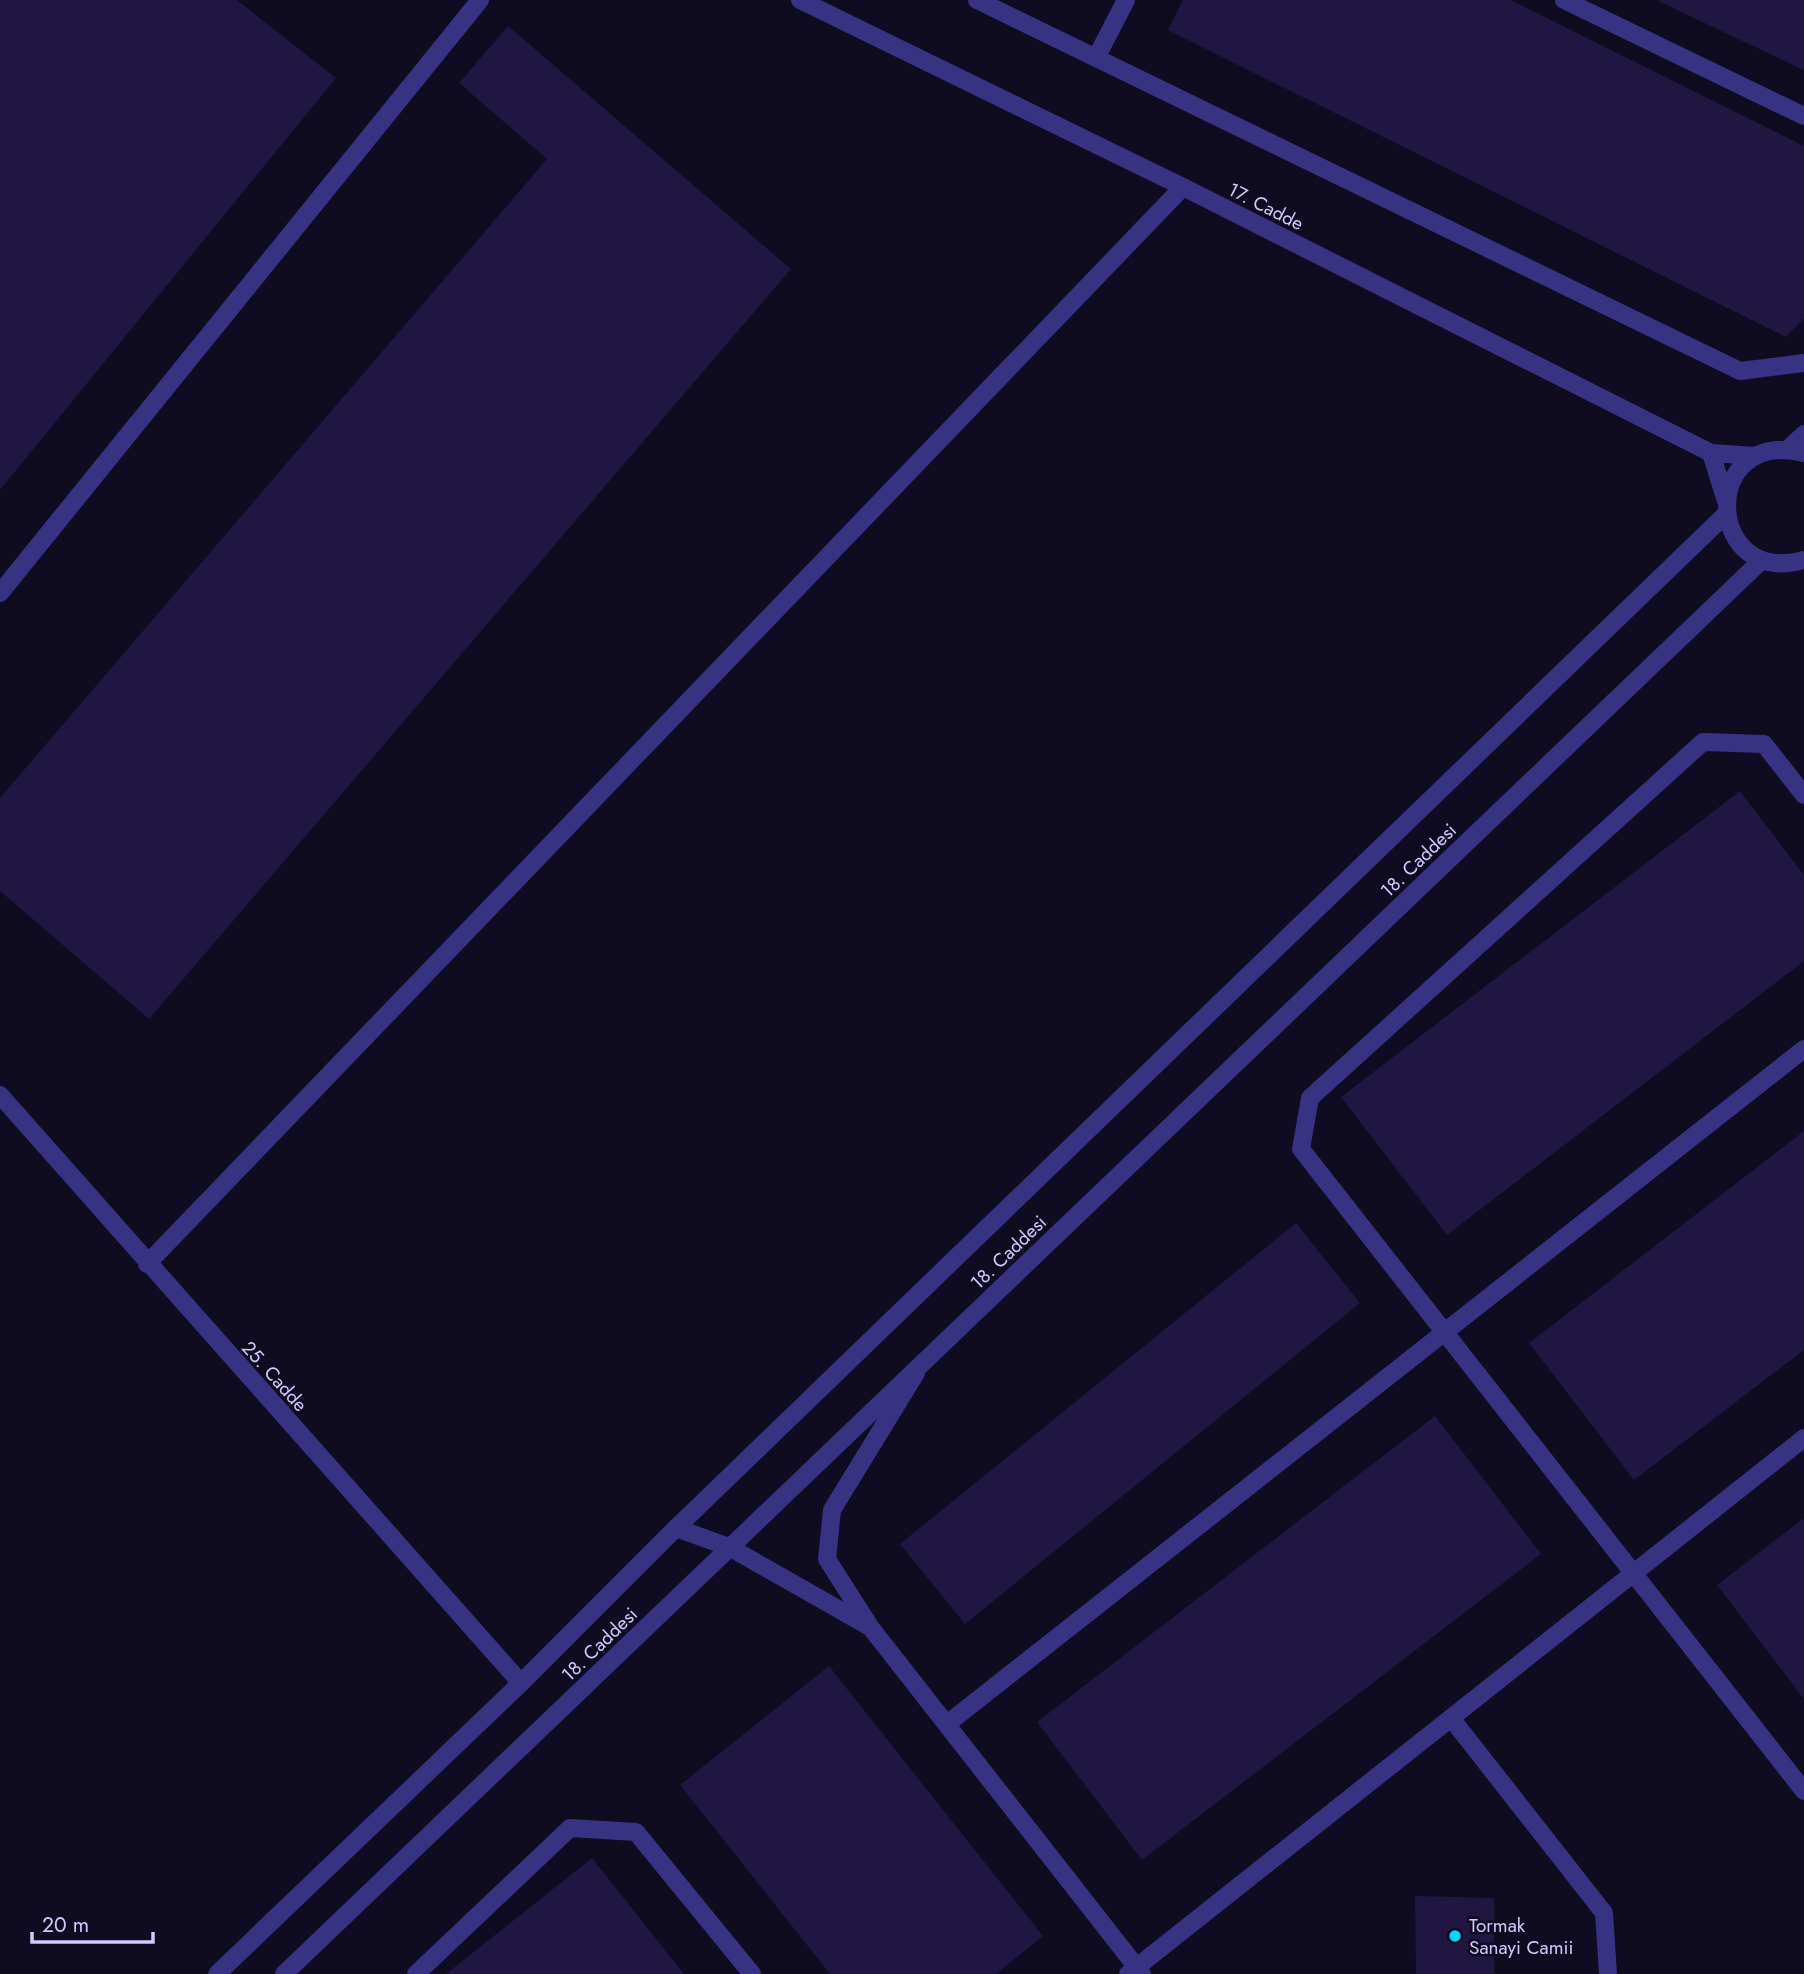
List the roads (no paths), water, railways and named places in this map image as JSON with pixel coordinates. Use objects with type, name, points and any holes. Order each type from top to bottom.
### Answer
[{"type":"street","points":[[0,593],[481,0]]},
{"type":"street","name":"17. Cadde","points":[[800,0],[1183,187],[1711,453]]},
{"type":"street","points":[[977,0],[1740,371],[1804,363]]},
{"type":"street","points":[[1096,58],[1126,0]]},
{"type":"street","points":[[1564,0],[1804,116]]},
{"type":"street","points":[[147,1264],[1183,187]]},
{"type":"street","points":[[217,1974],[521,1683],[676,1528],[1726,508],[1731,483],[1740,467],[1771,450],[1796,451],[1804,434]]},
{"type":"street","points":[[1756,456],[1711,453],[1730,529],[1749,553],[1762,560],[1776,564],[1804,560]]},
{"type":"street","name":"18. Caddesi","points":[[284,1974],[1762,560]]},
{"type":"street","points":[[1804,796],[1764,744],[1703,742],[1310,1098],[1301,1149],[1804,1791]]},
{"type":"street","points":[[947,1724],[1804,1049]]},
{"type":"street","name":"25. Cadde","points":[[0,1095],[521,1683]]},
{"type":"street","points":[[922,1363],[832,1510],[827,1559],[872,1628],[1136,1972],[1804,1438]]},
{"type":"street","points":[[676,1528],[729,1548],[872,1628]]},
{"type":"street","points":[[1451,1718],[1604,1913],[1608,1974]]},
{"type":"street","points":[[416,1974],[570,1828],[635,1832],[752,1974]]},
{"type":"place","name":"Tormak Sanayi Camii","points":[[1455,1936]]}]
